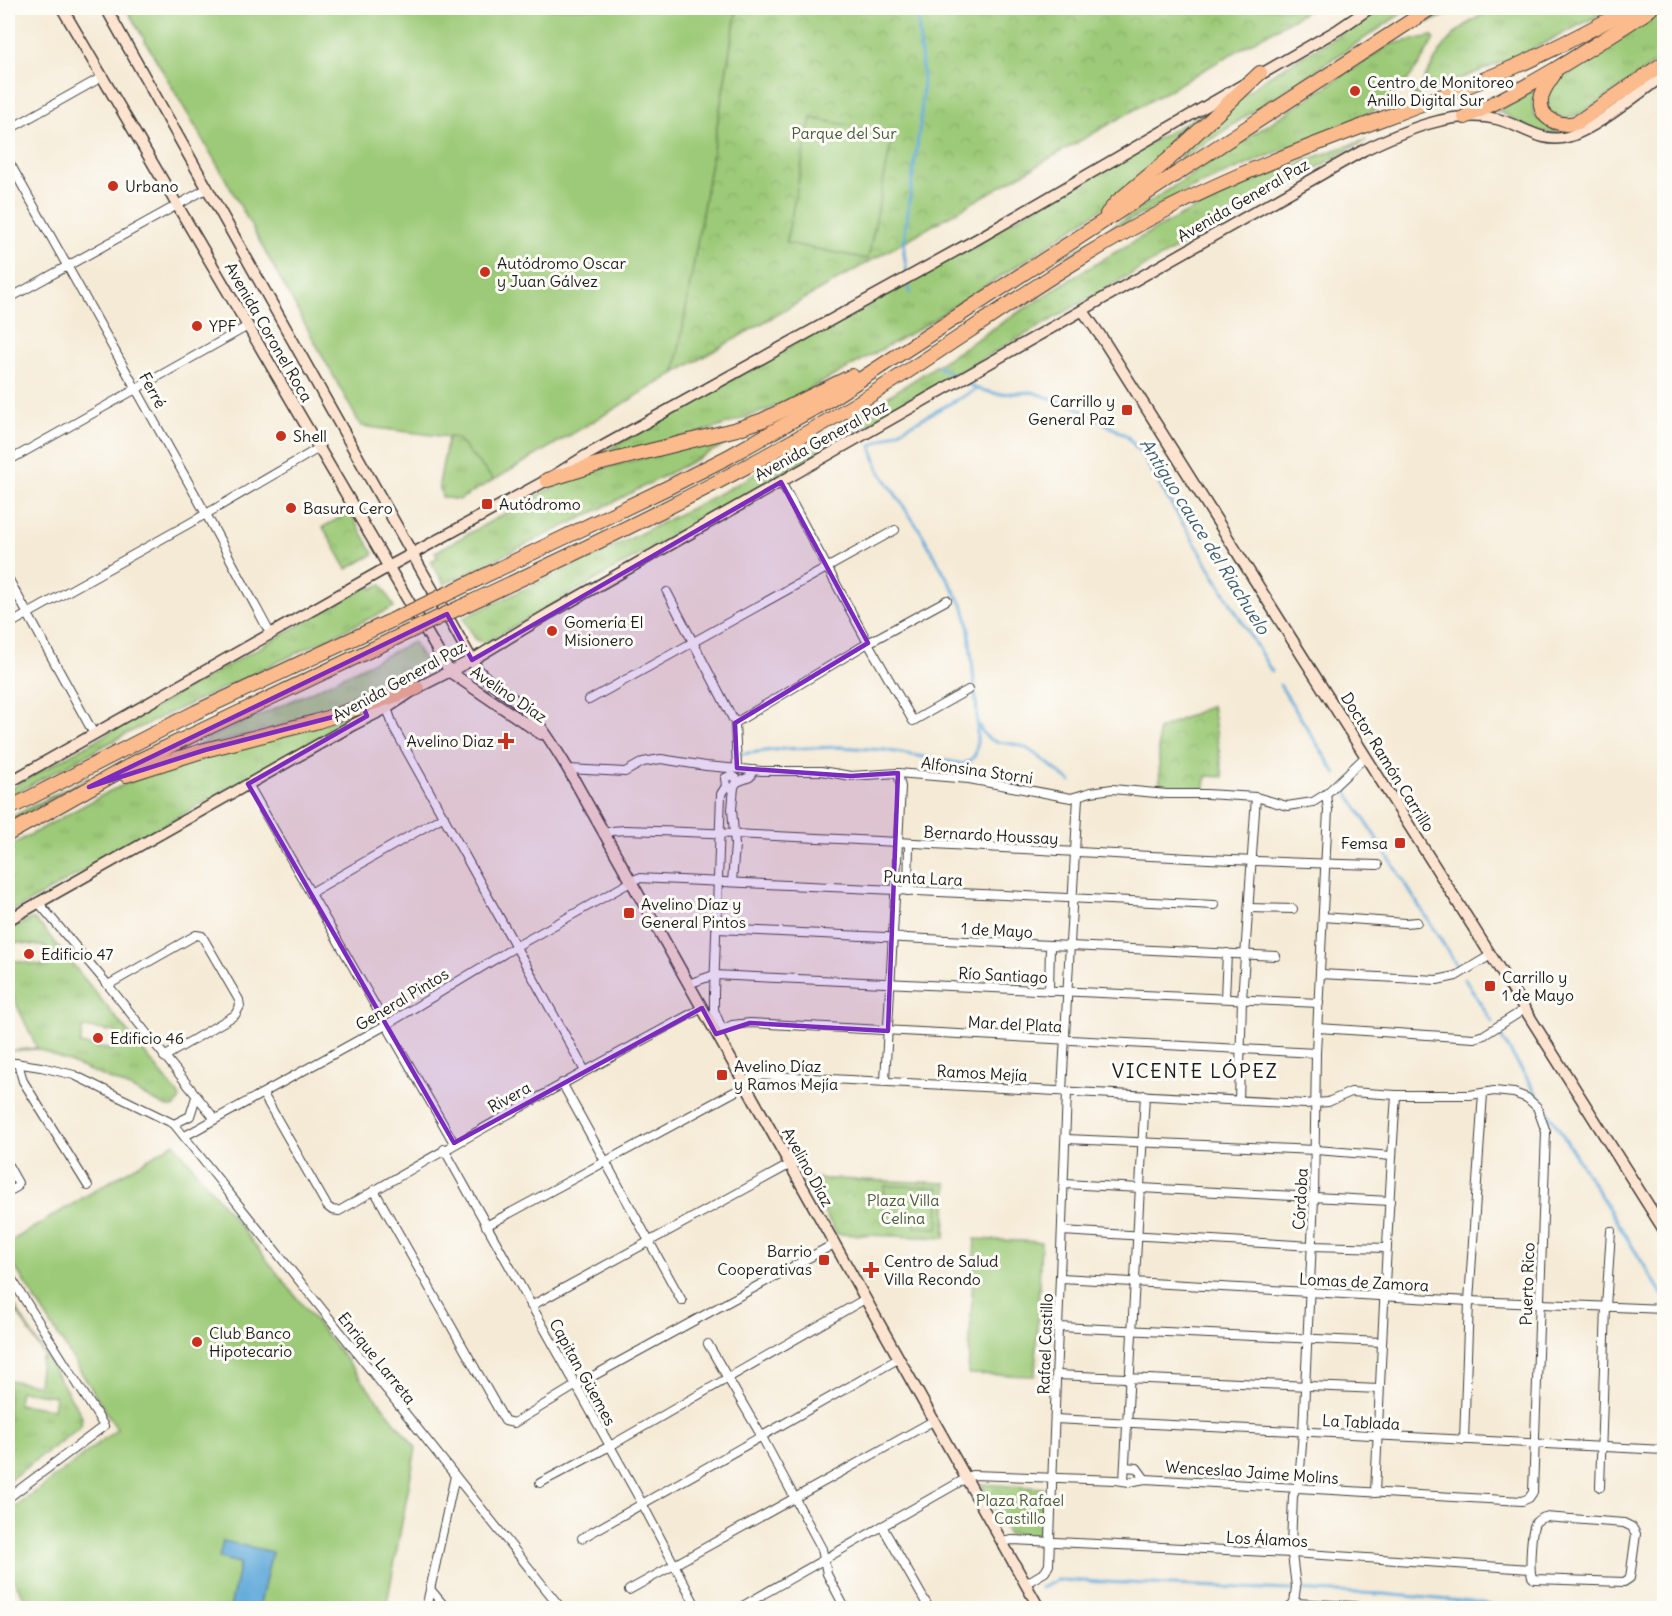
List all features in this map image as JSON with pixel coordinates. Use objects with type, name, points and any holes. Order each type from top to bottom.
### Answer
[{"type":"highway","name":"Avenida General Paz","points":[[8,809],[196,712],[588,527],[728,457],[832,398],[1431,8]]},
{"type":"highway","name":"Avenida General Paz","points":[[8,834],[89,787],[187,736],[704,490],[854,405],[1085,257],[1196,195],[1356,128],[1508,70],[1588,32],[1631,8]]},
{"type":"highway","points":[[1465,117],[1501,101],[1558,69],[1651,8]]},
{"type":"highway","points":[[1558,69],[1543,91],[1540,106],[1544,113],[1555,122],[1570,125],[1665,63]]},
{"type":"highway","points":[[1095,227],[1117,202],[1168,160],[1260,73]]},
{"type":"highway","points":[[547,480],[763,420],[913,346]]},
{"type":"highway","points":[[89,787],[205,750],[315,722],[417,688]]},
{"type":"street","name":"Avenida Coronel Roca","points":[[62,8],[450,672]]},
{"type":"street","name":"Avenida Coronel Roca","points":[[106,8],[472,660]]},
{"type":"street","points":[[8,783],[388,567],[547,480],[587,455],[922,270],[1339,29],[1370,8]]},
{"type":"street","name":"Avenida General Paz","points":[[8,920],[387,708],[417,688],[472,660],[550,613],[1364,150],[1410,130],[1465,117],[1497,119],[1545,138],[1567,137],[1596,123],[1665,75]]},
{"type":"street","points":[[8,129],[102,77]]},
{"type":"street","name":"Ferré","points":[[8,160],[207,514],[271,635]]},
{"type":"street","points":[[8,299],[208,188]]},
{"type":"street","name":"Doctor Ramón Carrillo","points":[[1083,311],[1665,1230]]},
{"type":"street","points":[[8,461],[248,326]]},
{"type":"street","points":[[8,625],[207,514],[319,448]]},
{"type":"street","points":[[781,482],[868,643],[913,720],[968,690]]},
{"type":"street","points":[[589,700],[895,530]]},
{"type":"street","points":[[8,578],[94,734]]},
{"type":"street","points":[[667,592],[735,723],[737,768]]},
{"type":"street","points":[[735,723],[868,643],[947,600]]},
{"type":"street","name":"Avelino Díaz","points":[[472,660],[483,676],[529,713],[567,769],[688,984],[719,1032],[744,1084],[1039,1608]]},
{"type":"street","name":"Avelino Díaz","points":[[450,672],[550,741]]},
{"type":"street","points":[[387,708],[394,728],[585,1071]]},
{"type":"street","name":"Alfonsina Storni","points":[[567,769],[625,772],[644,762],[661,759],[753,770],[821,771],[851,776],[898,773],[969,779],[1071,798],[1112,789],[1167,794],[1257,797],[1287,806],[1313,802],[1326,794],[1366,756]]},
{"type":"street","points":[[719,1032],[714,1010],[714,975],[722,789],[750,777],[753,770]]},
{"type":"street","points":[[885,1081],[901,787],[898,773]]},
{"type":"street","points":[[248,784],[454,1143]]},
{"type":"street","points":[[732,785],[735,833],[732,882]]},
{"type":"street","name":"Córdoba","points":[[1293,1598],[1293,1496],[1299,1482],[1303,1432],[1316,1150],[1314,1104],[1329,810],[1326,794]]},
{"type":"street","name":"Rafael Castillo","points":[[1025,1584],[1047,1569],[1051,1542],[1066,1139],[1065,1040],[1078,797]]},
{"type":"street","points":[[1239,1100],[1242,1000],[1257,797]]},
{"type":"street","points":[[312,892],[444,816]]},
{"type":"street","name":"Bernardo Houssay","points":[[603,834],[625,830],[735,833],[897,844],[1378,865]]},
{"type":"street","points":[[908,891],[909,844]]},
{"type":"street","name":"Punta Lara","points":[[630,881],[638,878],[717,881],[1073,900],[1215,905]]},
{"type":"street","name":"General Pintos","points":[[185,1136],[386,1024],[630,881]]},
{"type":"street","points":[[39,902],[215,1119]]},
{"type":"street","points":[[1249,908],[1293,909]]},
{"type":"street","points":[[1323,917],[1417,922]]},
{"type":"street","name":"1 de Mayo","points":[[717,929],[1276,956]]},
{"type":"street","points":[[108,985],[196,935],[202,936],[239,1000],[238,1011],[164,1057]]},
{"type":"street","points":[[1048,991],[1050,946]]},
{"type":"street","points":[[1225,998],[1227,953]]},
{"type":"street","points":[[1320,974],[1437,980],[1456,976],[1491,955]]},
{"type":"street","name":"Río Santiago","points":[[688,984],[714,975],[1318,1003]]},
{"type":"street","name":"Rivera","points":[[263,1094],[327,1206],[332,1210],[339,1210],[454,1143],[702,1008]]},
{"type":"street","points":[[1317,1028],[1474,1038],[1484,1035],[1525,1009]]},
{"type":"street","name":"Mar del Plata","points":[[719,1032],[732,1025],[750,1023],[1316,1053]]},
{"type":"street","points":[[8,1062],[18,1062],[74,1075],[174,1124],[190,1116],[196,1097]]},
{"type":"street","points":[[18,1062],[23,1081],[88,1186]]},
{"type":"street","name":"Ramos Mejía","points":[[486,1226],[736,1091],[753,1074],[1314,1104],[1334,1100],[1351,1092],[1396,1095],[1483,1094],[1494,1091],[1514,1093]]},
{"type":"street","points":[[562,1083],[682,1301]]},
{"type":"street","name":"Puerto Rico","points":[[1514,1093],[1527,1098],[1537,1107],[1546,1132],[1533,1492]]},
{"type":"street","points":[[1464,1440],[1469,1301],[1483,1094]]},
{"type":"street","points":[[1125,1481],[1145,1095]]},
{"type":"street","points":[[1375,1493],[1381,1342],[1396,1095]]},
{"type":"street","name":"Enrique Larreta","points":[[174,1124],[561,1608]]},
{"type":"street","points":[[1066,1139],[1316,1150],[1392,1156]]},
{"type":"street","name":"Capitan Güemes","points":[[444,1149],[643,1505],[697,1608]]},
{"type":"street","points":[[8,1165],[18,1183],[17,1187],[8,1192]]},
{"type":"street","points":[[531,1306],[789,1165]]},
{"type":"street","points":[[1064,1184],[1390,1201]]},
{"type":"street","points":[[374,1190],[505,1421],[514,1423],[575,1386],[834,1244]]},
{"type":"street","points":[[1062,1231],[1311,1246],[1387,1248]]},
{"type":"street","points":[[1600,1487],[1611,1231]]},
{"type":"street","points":[[8,1273],[104,1426],[8,1498]]},
{"type":"street","name":"Lomas de Zamora","points":[[1061,1278],[1385,1297],[1665,1309]]},
{"type":"street","points":[[540,1483],[610,1446],[865,1299]]},
{"type":"street","points":[[1059,1327],[1381,1342]]},
{"type":"street","points":[[708,1344],[762,1437],[822,1549],[826,1574],[845,1608]]},
{"type":"street","points":[[582,1538],[898,1359]]},
{"type":"street","points":[[1057,1375],[1379,1389]]},
{"type":"street","name":"La Tablada","points":[[1055,1419],[1665,1450]]},
{"type":"street","points":[[629,1590],[933,1421]]},
{"type":"street","points":[[1125,1467],[1137,1468],[1144,1479]]},
{"type":"street","name":"Wenceslao Jaime Molins","points":[[966,1478],[972,1475],[1136,1482],[1144,1479],[1522,1501],[1529,1498],[1533,1492]]},
{"type":"street","points":[[426,1608],[455,1476]]},
{"type":"street","points":[[739,1608],[966,1478]]},
{"type":"street","points":[[1545,1517],[1624,1523],[1632,1527],[1636,1534],[1632,1573],[1627,1581],[1536,1580],[1532,1577],[1530,1569],[1534,1526],[1545,1517]]},
{"type":"street","points":[[882,1526],[928,1608]]},
{"type":"street","name":"Los Álamos","points":[[1002,1542],[1012,1540],[1292,1553],[1530,1569]]},
{"type":"street","points":[[430,1589],[446,1608]]},
{"type":"street","points":[[1293,1598],[1363,1608]]},
{"type":"street","points":[[756,1599],[761,1608]]},
{"type":"highlighted area","points":[[781,482],[868,643],[735,723],[737,768],[851,776],[898,773],[888,1031],[750,1023],[716,1034],[702,1008],[454,1143],[248,784],[367,716],[364,709],[205,750],[89,787],[447,614],[472,660]]},
{"type":"green space","name":"Autódromo Oscar y Juan Gálvez","points":[[126,8],[737,8],[675,373],[494,480],[456,438],[361,426],[221,171]]},
{"type":"green space","name":"Parque del Sur","points":[[737,8],[1312,8],[675,373]]},
{"type":"green space","points":[[1379,8],[1410,8],[1181,159],[1179,157],[1246,93],[1269,76]]},
{"type":"green space","points":[[1446,8],[1466,8],[1421,25]]},
{"type":"green space","points":[[1494,8],[1613,8],[1525,53],[1412,98],[1448,41],[1469,23]]},
{"type":"green space","points":[[1664,8],[1664,56],[1601,101],[1575,116],[1565,118],[1550,112],[1548,98],[1553,85]]},
{"type":"green space","points":[[1432,36],[1434,39],[1419,65],[1399,91],[1370,113],[1187,190],[1058,262],[1391,44]]},
{"type":"green space","points":[[1536,89],[1532,102],[1535,117],[1555,131],[1571,130],[1570,132],[1537,131],[1496,112]]},
{"type":"green space","points":[[1215,106],[1132,188],[920,328],[772,408],[713,429],[586,462]]},
{"type":"green space","points":[[811,118],[893,134],[868,259],[786,243]]},
{"type":"green space","points":[[1366,140],[485,643],[476,640],[463,618],[649,530],[785,458],[872,406],[1081,273],[1167,223],[1264,177]]},
{"type":"green space","points":[[755,429],[598,510],[444,584],[431,561],[438,557],[435,552],[573,476]]},
{"type":"green space","points":[[448,437],[456,437],[529,459],[459,500],[442,497],[439,484]]},
{"type":"green space","points":[[350,512],[374,554],[347,569],[323,527]]},
{"type":"green space","points":[[381,584],[394,607],[128,733],[8,797],[8,790],[370,585],[372,589]]},
{"type":"green space","points":[[413,642],[427,665],[426,668],[415,673],[417,678],[368,701],[199,748],[198,744],[208,739]]},
{"type":"green space","points":[[1212,705],[1223,777],[1206,776],[1205,789],[1160,787],[1158,730]]},
{"type":"green space","points":[[361,713],[8,914],[8,847],[112,790],[151,773],[179,763]]},
{"type":"green space","points":[[89,777],[8,825],[8,819]]},
{"type":"green space","points":[[30,919],[34,919],[43,928],[178,1094],[180,1098],[175,1107],[167,1107],[124,1085],[38,1049],[8,1051],[37,1048],[8,986],[8,931]],"holes":[[[14,942],[46,947],[44,966],[11,960]],[[83,1027],[115,1032],[112,1050],[80,1044]]]},
{"type":"green space","name":"Club Banco Hipotecario","points":[[174,1143],[416,1448],[386,1608],[31,1608],[8,1571],[8,1513],[117,1429],[8,1256],[8,1243]]},
{"type":"green space","name":"Plaza Villa Celina","points":[[803,1178],[947,1183],[945,1238],[837,1234]]},
{"type":"green space","points":[[885,1186],[939,1187],[938,1228],[915,1227],[915,1215],[884,1214]]},
{"type":"green space","points":[[975,1239],[1041,1242],[1035,1376],[968,1374]]},
{"type":"green space","points":[[8,1295],[82,1416],[81,1426],[8,1481],[8,1380],[38,1385],[41,1359],[45,1357],[18,1313],[11,1318],[8,1343]],"holes":[[[20,1391],[55,1396],[53,1409],[18,1404]]]},
{"type":"green space","name":"Plaza Rafael Castillo","points":[[981,1484],[1043,1488],[1041,1537],[1008,1534]]},
{"type":"water","points":[[223,1541],[272,1552],[259,1608],[230,1608],[240,1563],[219,1558]]},
{"type":"waterway","name":"Antiguo cauce del Riachuelo","points":[[910,293],[904,253],[905,232],[921,117],[923,79],[917,8]]},
{"type":"waterway","name":"Antiguo cauce del Riachuelo","points":[[939,367],[957,378]]},
{"type":"waterway","name":"Antiguo cauce del Riachuelo","points":[[963,381],[977,389],[998,394],[1032,392],[1074,406],[1127,436],[1142,455],[1272,672]]},
{"type":"waterway","points":[[741,754],[782,749],[840,747],[884,750],[963,764],[975,755],[977,711],[968,622],[964,608],[921,532],[879,470],[871,446],[977,389]]},
{"type":"waterway","name":"Antiguo cauce del Riachuelo","points":[[1280,685],[1336,774]]},
{"type":"waterway","points":[[979,725],[988,738],[1026,748],[1071,782]]},
{"type":"waterway","name":"Antiguo cauce del Riachuelo","points":[[1344,787],[1457,966]]},
{"type":"waterway","name":"Antiguo cauce del Riachuelo","points":[[1465,979],[1492,1022]]},
{"type":"waterway","name":"Antiguo cauce del Riachuelo","points":[[1500,1035],[1664,1297]]},
{"type":"waterway","points":[[1041,1588],[1057,1580],[1382,1594],[1484,1603],[1497,1608]]},
{"type":"place","name":"Centro de Monitoreo Anillo Digital Sur","points":[[1355,91]]},
{"type":"place","name":"Urbano","points":[[113,186]]},
{"type":"place","name":"Autódromo Oscar y Juan Gálvez","points":[[485,272]]},
{"type":"place","name":"YPF","points":[[197,326]]},
{"type":"place","name":"Carrillo y General Paz","points":[[1127,410]]},
{"type":"place","name":"Shell","points":[[281,436]]},
{"type":"place","name":"Autódromo","points":[[487,504]]},
{"type":"place","name":"Basura Cero","points":[[291,508]]},
{"type":"place","name":"Gomería El Misionero","points":[[552,631]]},
{"type":"place","name":"Avelino Diaz","points":[[506,741]]},
{"type":"place","name":"Femsa","points":[[1400,843]]},
{"type":"place","name":"Avelino Díaz y General Pintos","points":[[629,913]]},
{"type":"place","name":"Edificio 47","points":[[29,954]]},
{"type":"place","name":"Carrillo y 1 de Mayo","points":[[1490,986]]},
{"type":"place","name":"Edificio 46","points":[[98,1038]]},
{"type":"place","name":"Avelino Díaz y Ramos Mejía","points":[[722,1075]]},
{"type":"place","name":"Barrio Cooperativas","points":[[824,1260]]},
{"type":"place","name":"Centro de Salud Villa Recondo","points":[[871,1270]]},
{"type":"place","name":"Club Banco Hipotecario","points":[[197,1342]]},
{"type":"district","name":"VICENTE LÓPEZ","points":[[1195,1070]]}]
